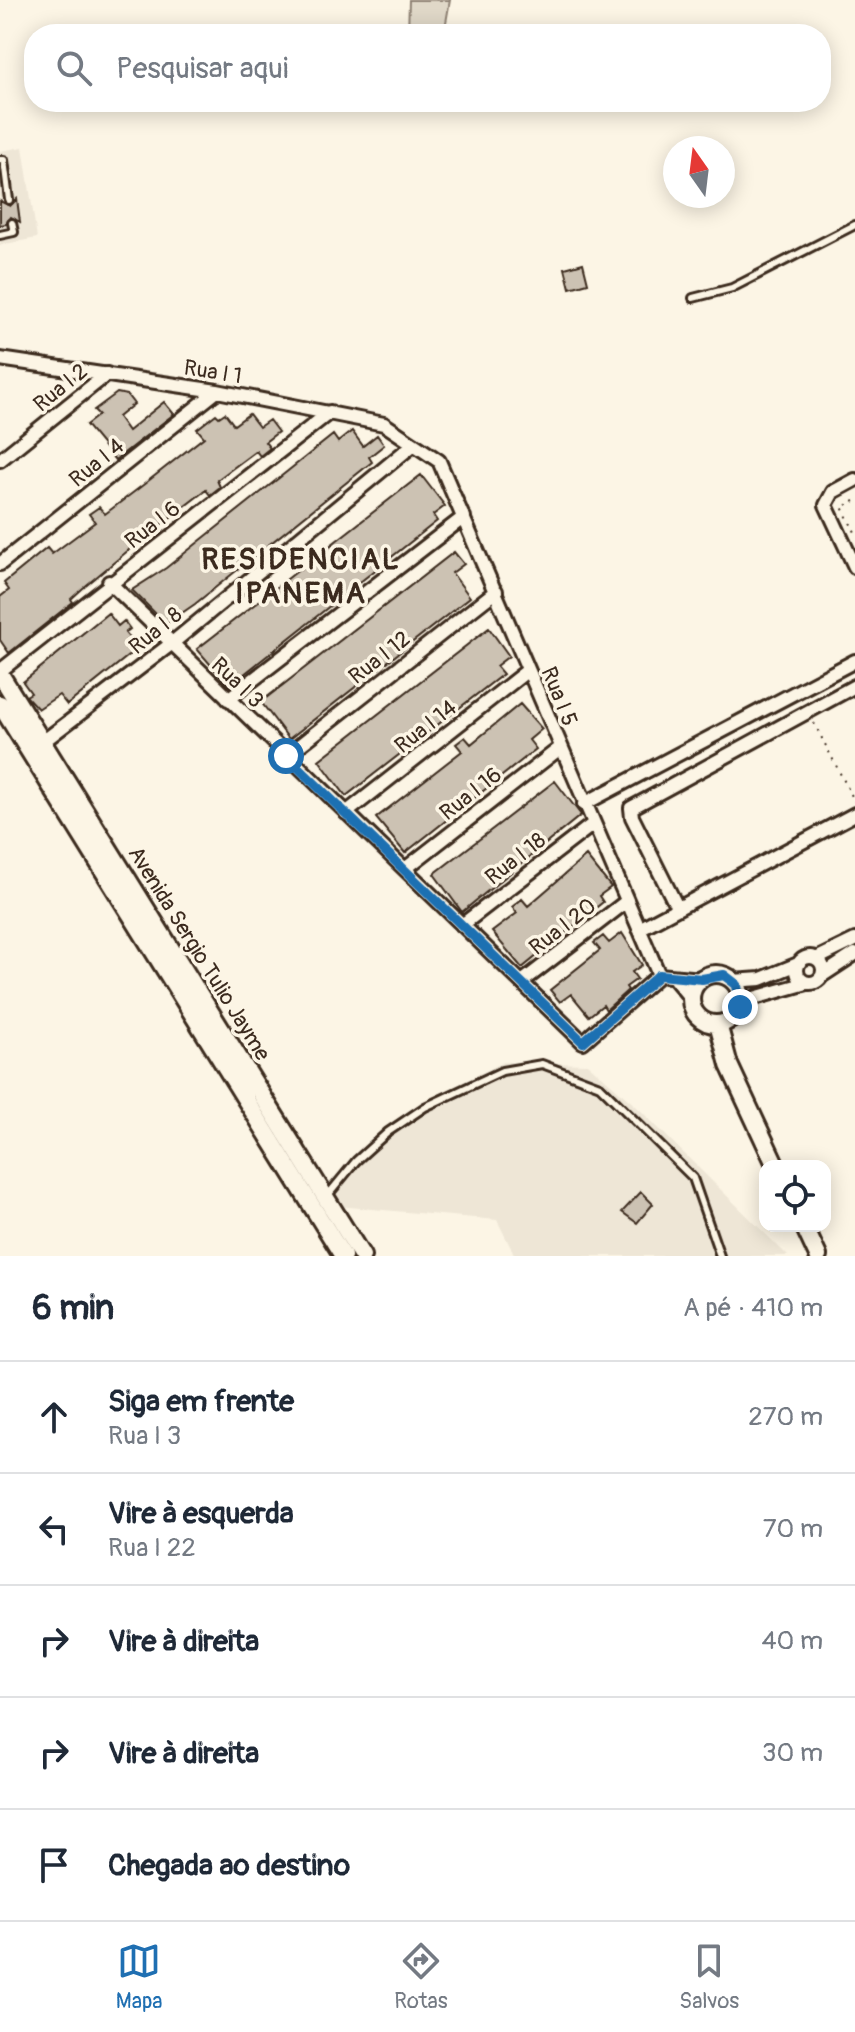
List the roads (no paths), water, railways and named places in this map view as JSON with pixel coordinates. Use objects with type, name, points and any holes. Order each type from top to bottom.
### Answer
[{"type":"street","name":"Rua I 1","points":[[0,359],[217,391],[330,412],[384,424],[414,444]]},
{"type":"street","name":"Rua I 2","points":[[0,460],[107,374]]},
{"type":"street","name":"Rua I 4","points":[[0,564],[217,391]]},
{"type":"street","name":"Rua I 6","points":[[0,672],[109,582],[330,412]]},
{"type":"street","name":"Rua I 5","points":[[414,444],[439,461],[659,975]]},
{"type":"street","name":"Rua I 8","points":[[36,747],[171,644],[414,444]]},
{"type":"street","points":[[855,480],[833,492],[826,510],[855,567]]},
{"type":"street","points":[[228,699],[464,517]]},
{"type":"street","name":"Rua I 3","points":[[109,582],[583,1042],[659,975]]},
{"type":"street","name":"Rua I 12","points":[[286,756],[496,591]]},
{"type":"street","points":[[584,804],[855,661]]},
{"type":"street","name":"Rua I 14","points":[[346,813],[528,670]]},
{"type":"street","name":"Avenida Sergio Tulio Jayme","points":[[0,672],[36,747],[319,1203],[362,1256]]},
{"type":"street","points":[[677,907],[632,817],[631,808],[855,686]]},
{"type":"street","name":"Avenida Sergio Tulio Jayme","points":[[0,704],[36,747]]},
{"type":"street","name":"Rua I 16","points":[[405,869],[560,748]]},
{"type":"street","points":[[639,929],[855,814]]},
{"type":"street","name":"Rua I 18","points":[[462,925],[593,824]]},
{"type":"street","name":"Rua I 20","points":[[522,982],[627,901]]},
{"type":"street","points":[[659,975],[702,979],[718,974],[733,981],[761,979],[798,964],[804,958],[818,958],[855,940]]},
{"type":"street","points":[[673,977],[692,1000],[701,1019],[718,1024],[729,1020],[740,1007],[755,997],[817,982],[855,954]]},
{"type":"street","points":[[818,958],[823,966],[823,975]]},
{"type":"street","points":[[798,964],[797,974],[807,983]]},
{"type":"street","points":[[692,1000],[694,988],[702,979]]},
{"type":"street","points":[[733,981],[741,996],[740,1007]]},
{"type":"street","points":[[718,1024],[729,1065],[773,1160]]},
{"type":"street","name":"Avenida Sergio Tulio Jayme","points":[[319,1203],[343,1256]]},
{"type":"street","points":[[807,1232],[818,1256]]},
{"type":"lane","points":[[0,160],[4,160],[9,200]]},
{"type":"lane","points":[[0,235],[14,232],[12,223]]},
{"type":"lane","points":[[693,298],[732,288],[855,225]]},
{"type":"lane","points":[[319,1203],[367,1151],[425,1107],[502,1071],[542,1064],[600,1086],[693,1178],[720,1256]]},
{"type":"district","name":"RESIDENCIAL IPANEMA","points":[[301,576]]}]
